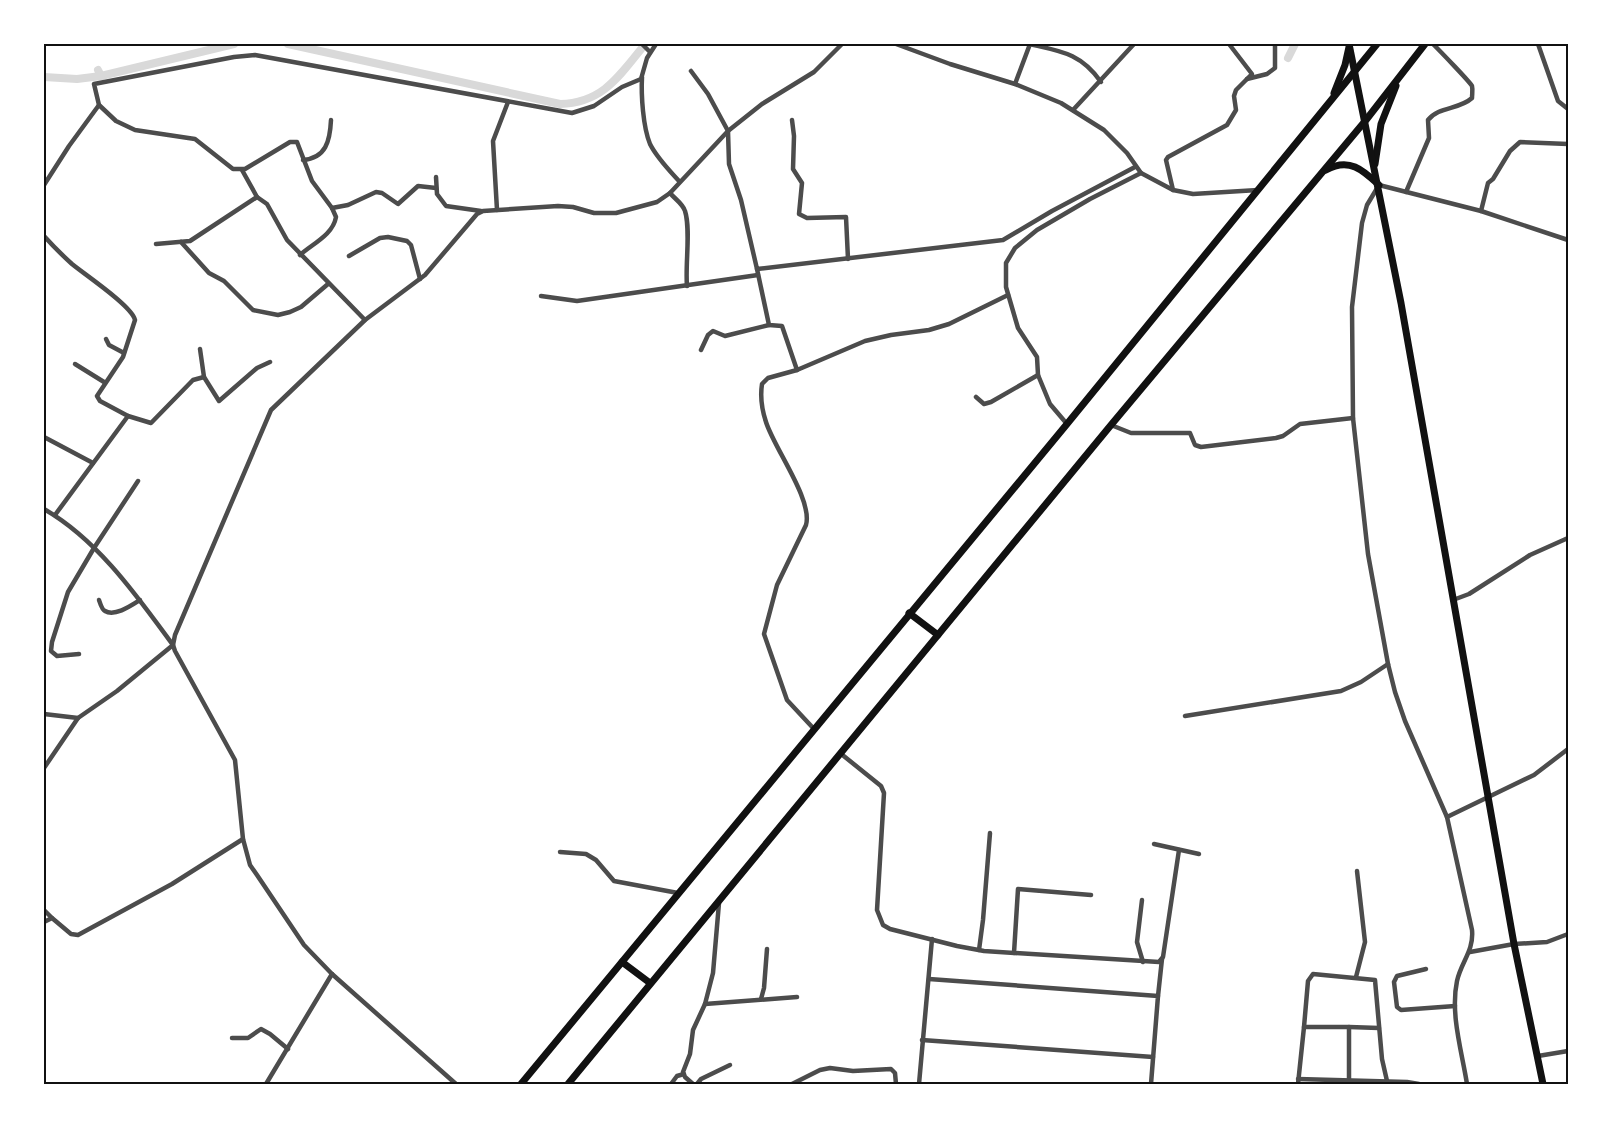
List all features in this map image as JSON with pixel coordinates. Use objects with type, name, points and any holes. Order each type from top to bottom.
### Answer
[{"type":"main road","points":[[1349,44],[1379,185],[1514,944],[1543,1084]]},
{"type":"main road","points":[[1331,101],[1345,64],[1349,44]]},
{"type":"main road","points":[[522,1084],[1067,424],[1377,44]]},
{"type":"main road","points":[[568,1084],[719,898],[1366,120],[1425,44]]},
{"type":"main road","points":[[1375,167],[1381,124],[1404,71]]},
{"type":"main road","points":[[1320,174],[1336,165],[1348,164],[1363,170],[1379,185]]},
{"type":"main road","points":[[909,613],[938,635]]},
{"type":"main road","points":[[622,962],[650,983]]},
{"type":"street","points":[[642,44],[650,52]]},
{"type":"street","points":[[656,44],[650,52],[642,77],[649,139],[661,161],[679,181]]},
{"type":"street","points":[[436,177],[438,196],[446,206],[482,211],[558,206],[573,207],[594,213],[616,213],[648,206],[670,193],[679,181],[728,132],[762,104],[814,72],[842,44]]},
{"type":"street","points":[[896,44],[950,64],[1015,84],[1072,110],[1112,137],[1127,153],[1141,173],[1173,190],[1203,194],[1258,190]]},
{"type":"street","points":[[1015,84],[1029,44],[1056,49],[1078,59],[1088,65],[1101,82]]},
{"type":"street","points":[[1072,110],[1101,82],[1134,44]]},
{"type":"street","points":[[1173,190],[1166,160],[1168,156],[1227,125],[1236,110],[1235,93],[1252,72],[1229,44]]},
{"type":"street","points":[[1247,79],[1267,74],[1275,68],[1275,44]]},
{"type":"street","points":[[1406,192],[1429,138],[1428,120],[1443,109],[1466,103],[1472,98],[1472,88],[1469,81],[1451,65],[1434,44]]},
{"type":"street","points":[[1538,44],[1558,101],[1568,109]]},
{"type":"street","points":[[300,255],[334,225],[336,217],[332,208],[315,186],[303,160],[299,144],[293,141],[242,170],[228,167],[195,139],[152,134],[130,128],[111,116],[99,105],[94,84],[234,56],[255,55],[560,112],[575,112],[601,103],[622,87],[642,77]]},
{"type":"street","points":[[691,71],[708,94],[728,132],[729,164],[741,200],[770,325]]},
{"type":"street","points":[[497,210],[493,141],[508,102]]},
{"type":"street","points":[[44,185],[99,105]]},
{"type":"street","points":[[303,160],[318,157],[324,150],[330,135],[331,120]]},
{"type":"street","points":[[792,120],[794,136],[793,169],[802,184],[798,214],[807,218],[846,217],[848,258]]},
{"type":"street","points":[[1481,211],[1488,183],[1493,179],[1510,151],[1520,142],[1568,144]]},
{"type":"street","points":[[757,269],[941,249],[1008,238],[1052,211],[1135,167]]},
{"type":"street","points":[[242,170],[257,197],[267,204],[280,232],[328,284],[365,320]]},
{"type":"street","points":[[1067,424],[1050,404],[1038,375],[1037,356],[1021,334],[1008,295],[1005,274],[1006,263],[1015,248],[1023,240],[1053,219],[1141,173]]},
{"type":"street","points":[[1467,1084],[1455,1006],[1457,980],[1470,952],[1473,936],[1447,817],[1405,721],[1388,664],[1368,554],[1353,418],[1351,357],[1353,294],[1362,223],[1367,204],[1379,185],[1481,211],[1568,240]]},
{"type":"street","points":[[332,208],[348,205],[376,192],[382,193],[398,204],[418,186],[436,188]]},
{"type":"street","points":[[670,193],[685,211],[687,226],[685,267],[687,286]]},
{"type":"street","points":[[156,244],[190,241],[257,197]]},
{"type":"street","points":[[44,768],[78,718],[117,692],[173,645],[268,415],[284,396],[365,320],[420,279],[436,264],[468,222],[482,211]]},
{"type":"street","points":[[44,236],[72,264],[95,280],[134,314],[135,323],[124,353],[98,391],[98,399],[128,416],[149,423],[154,421],[190,383],[204,377]]},
{"type":"street","points":[[349,256],[380,238],[388,237],[407,241],[411,245],[420,279]]},
{"type":"street","points":[[181,242],[209,273],[224,281],[253,310],[278,315],[290,312],[301,307],[328,284]]},
{"type":"street","points":[[541,296],[577,301],[758,275]]},
{"type":"street","points":[[814,729],[788,700],[764,634],[777,585],[808,517],[802,499],[766,424],[762,406],[762,384],[768,378],[797,370],[866,341],[891,334],[929,330],[949,324],[1008,295]]},
{"type":"street","points":[[701,350],[708,335],[714,331],[725,336],[770,325],[782,326],[797,370]]},
{"type":"street","points":[[106,339],[109,344],[124,353]]},
{"type":"street","points":[[200,349],[204,377],[219,401],[257,368],[270,362]]},
{"type":"street","points":[[75,364],[104,382]]},
{"type":"street","points":[[976,397],[984,404],[991,402],[1038,375]]},
{"type":"street","points":[[55,516],[128,416]]},
{"type":"street","points":[[1111,425],[1135,434],[1190,432],[1195,446],[1201,447],[1276,438],[1283,436],[1300,424],[1353,418]]},
{"type":"street","points":[[44,437],[93,463]]},
{"type":"street","points":[[79,654],[55,656],[51,651],[68,592],[138,481]]},
{"type":"street","points":[[44,509],[94,548],[140,600],[173,645],[235,760],[243,839],[252,868],[290,928],[332,974],[456,1084]]},
{"type":"street","points":[[1453,600],[1469,594],[1530,555],[1568,538]]},
{"type":"street","points":[[99,600],[103,610],[106,612],[126,609],[140,600]]},
{"type":"street","points":[[1185,716],[1341,691],[1360,682],[1388,664]]},
{"type":"street","points":[[44,714],[78,718]]},
{"type":"street","points":[[1447,817],[1488,799],[1544,770],[1568,749]]},
{"type":"street","points":[[840,753],[880,786],[884,793],[878,917],[890,929],[979,950],[1143,962],[1156,962],[1162,959]]},
{"type":"street","points":[[979,950],[984,920],[990,833]]},
{"type":"street","points":[[44,910],[68,933],[78,935],[172,884],[243,839]]},
{"type":"street","points":[[1154,844],[1199,854]]},
{"type":"street","points":[[1150,1084],[1162,959],[1179,850]]},
{"type":"street","points":[[560,852],[586,854],[596,860],[614,881],[678,893]]},
{"type":"street","points":[[1356,977],[1365,942],[1357,871]]},
{"type":"street","points":[[1014,953],[1018,889],[1091,894]]},
{"type":"street","points":[[684,1074],[690,1054],[693,1030],[705,1004],[714,967],[719,898]]},
{"type":"street","points":[[1142,900],[1137,942],[1143,962]]},
{"type":"street","points":[[44,922],[52,918]]},
{"type":"street","points":[[1470,952],[1514,944],[1547,942],[1568,934]]},
{"type":"street","points":[[919,1084],[932,939]]},
{"type":"street","points":[[761,999],[764,988],[766,949]]},
{"type":"street","points":[[1426,969],[1402,974],[1394,980],[1397,1007],[1401,1010],[1455,1006]]},
{"type":"street","points":[[1388,1082],[1384,1069],[1375,980],[1316,973],[1311,976],[1308,981],[1298,1082],[1419,1084]]},
{"type":"street","points":[[266,1084],[332,974]]},
{"type":"street","points":[[929,979],[1158,996]]},
{"type":"street","points":[[705,1004],[798,997]]},
{"type":"street","points":[[1304,1027],[1379,1028]]},
{"type":"street","points":[[1349,1027],[1349,1083]]},
{"type":"street","points":[[232,1038],[248,1038],[261,1030],[270,1034],[288,1049]]},
{"type":"street","points":[[922,1040],[1152,1057]]},
{"type":"street","points":[[1538,1056],[1568,1052]]},
{"type":"street","points":[[697,1084],[701,1079],[730,1065]]},
{"type":"street","points":[[792,1084],[820,1070],[830,1068],[853,1070],[891,1069],[895,1073],[896,1084]]},
{"type":"street","points":[[671,1084],[678,1076],[684,1074]]},
{"type":"street","points":[[684,1074],[693,1084]]},
{"type":"waterway","points":[[101,76],[234,44]]},
{"type":"waterway","points":[[288,44],[560,104],[574,103],[598,94],[616,79],[642,48]]},
{"type":"waterway","points":[[1288,58],[1295,44]]},
{"type":"waterway","points":[[44,77],[77,79],[101,76],[98,70]]}]
